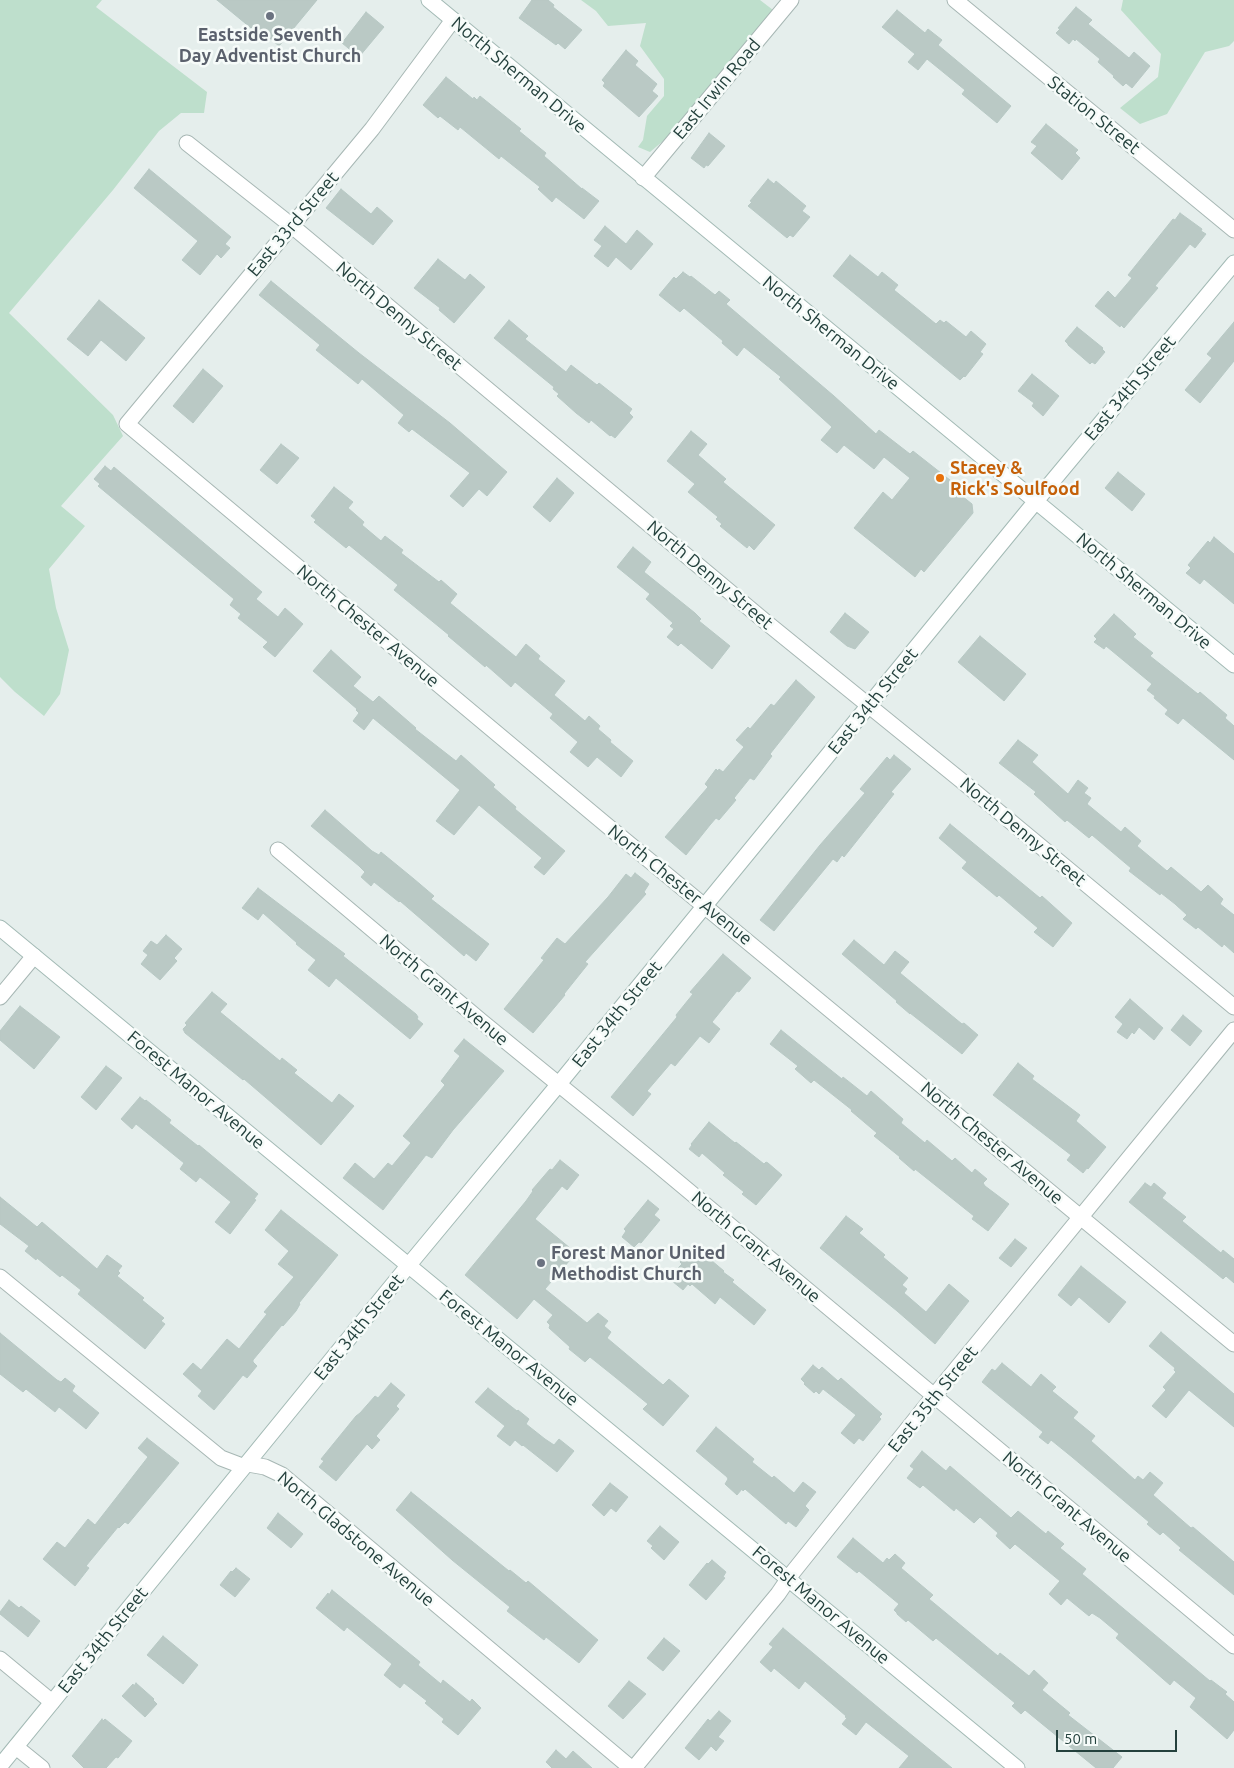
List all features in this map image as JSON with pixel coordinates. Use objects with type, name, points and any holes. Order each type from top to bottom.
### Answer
[{"type":"street","name":"North Sherman Drive","points":[[429,0],[1234,665]]},
{"type":"street","name":"East Irwin Road","points":[[643,178],[791,0]]},
{"type":"street","name":"Station Street","points":[[955,0],[1234,230]]},
{"type":"street","name":"East 33rd Street","points":[[126,424],[372,129],[453,20]]},
{"type":"street","name":"North Denny Street","points":[[186,143],[292,226],[752,610],[1234,1007]]},
{"type":"street","name":"East 34th Street","points":[[0,1766],[1036,501],[1234,263]]},
{"type":"street","name":"North Chester Avenue","points":[[126,424],[1234,1344]]},
{"type":"street","name":"North Grant Avenue","points":[[278,850],[1234,1646]]},
{"type":"street","name":"Forest Manor Avenue","points":[[0,928],[1017,1768]]},
{"type":"street","points":[[0,997],[34,956]]},
{"type":"street","name":"East 35th Street","points":[[633,1768],[789,1579],[934,1396],[1234,1030]]},
{"type":"street","name":"North Gladstone Avenue","points":[[0,1277],[221,1458],[242,1466],[248,1464],[265,1467],[282,1475],[633,1768]]},
{"type":"street","points":[[0,1659],[52,1702]]},
{"type":"street","points":[[16,1747],[42,1768]]},
{"type":"green space","points":[[0,0],[102,0],[96,7],[207,92],[204,113],[181,113],[159,131],[113,190],[9,313],[113,415],[123,436],[61,506],[85,526],[49,569],[56,608],[69,650],[60,694],[44,716],[0,677]]},
{"type":"green space","points":[[581,0],[760,0],[773,10],[669,136],[650,152],[638,147],[643,140],[647,116],[664,96],[664,79],[640,46],[646,23],[608,26],[596,11]]},
{"type":"green space","points":[[1123,0],[1234,0],[1234,41],[1229,46],[1205,52],[1167,114],[1140,124],[1120,108],[1158,77],[1161,54],[1121,10]]},
{"type":"building","name":"Eastside Seventh Day Adventist Church","points":[[217,0],[317,0],[279,46],[254,25],[251,28]]},
{"type":"building","points":[[532,0],[548,0],[554,5],[553,7],[582,30],[565,49],[558,43],[556,45],[519,18]]},
{"type":"building","points":[[1076,7],[1092,20],[1088,24],[1129,58],[1134,52],[1150,66],[1132,88],[1126,83],[1123,86],[1098,62],[1100,59],[1076,39],[1075,41],[1073,39],[1069,44],[1056,33]]},
{"type":"building","points":[[897,10],[925,33],[928,29],[942,40],[938,45],[1011,106],[997,123],[962,94],[965,90],[927,59],[918,70],[908,62],[915,54],[882,27]]},
{"type":"building","points":[[366,12],[384,27],[359,57],[342,43]]},
{"type":"building","points":[[626,50],[638,61],[635,65],[657,84],[652,91],[658,96],[639,117],[603,86],[605,83],[602,80]]},
{"type":"building","points":[[446,77],[473,99],[474,97],[477,100],[480,96],[521,129],[519,131],[546,153],[544,156],[599,201],[584,219],[556,197],[552,202],[538,189],[540,187],[501,156],[499,159],[460,127],[458,130],[440,116],[438,118],[423,105]]},
{"type":"building","points":[[1046,124],[1078,150],[1075,153],[1080,158],[1062,180],[1031,153],[1037,146],[1031,142]]},
{"type":"building","points":[[709,133],[725,146],[708,166],[706,165],[704,168],[691,158]]},
{"type":"building","points":[[149,169],[231,237],[225,244],[230,248],[221,258],[217,254],[200,275],[182,260],[198,241],[134,188]]},
{"type":"building","points":[[768,179],[774,184],[776,181],[806,206],[802,211],[810,217],[793,237],[790,235],[787,238],[748,206]]},
{"type":"building","points":[[341,189],[371,214],[377,207],[393,221],[373,245],[326,208]]},
{"type":"building","points":[[1180,213],[1206,234],[1195,248],[1190,244],[1155,286],[1158,288],[1124,328],[1121,325],[1120,327],[1095,306],[1108,291],[1115,298],[1132,278],[1128,275],[1173,219],[1175,220]]},
{"type":"building","points":[[605,226],[626,244],[637,230],[653,244],[631,270],[616,257],[608,267],[594,256],[602,246],[594,240]]},
{"type":"building","points":[[850,255],[878,277],[882,272],[898,285],[894,290],[936,324],[940,320],[944,323],[946,321],[966,337],[971,331],[986,344],[980,352],[983,354],[965,377],[960,380],[833,276]]},
{"type":"building","points":[[438,259],[465,280],[470,274],[485,287],[454,323],[439,310],[440,308],[414,288]]},
{"type":"building","points":[[683,272],[715,295],[719,291],[730,300],[726,304],[876,434],[879,430],[910,454],[913,451],[955,484],[957,492],[972,504],[973,513],[924,572],[921,569],[915,577],[854,528],[883,492],[892,500],[910,478],[884,457],[874,469],[844,445],[837,453],[821,440],[832,427],[779,379],[781,377],[744,347],[737,356],[722,343],[723,341],[684,308],[680,312],[659,295],[674,277],[676,279]]},
{"type":"building","points":[[271,281],[359,353],[450,423],[507,472],[487,496],[479,489],[463,507],[450,496],[470,473],[412,429],[409,432],[398,423],[404,415],[362,379],[358,384],[316,350],[320,345],[259,295]]},
{"type":"building","points":[[99,300],[145,338],[126,361],[101,340],[88,356],[67,339]]},
{"type":"building","points":[[509,320],[528,336],[525,339],[566,372],[571,365],[597,385],[599,383],[632,409],[629,413],[633,417],[615,438],[591,420],[589,423],[576,413],[557,396],[559,394],[553,389],[554,387],[494,338]]},
{"type":"building","points":[[1234,322],[1234,361],[1200,403],[1185,390],[1212,358],[1207,354]]},
{"type":"building","points":[[1077,327],[1103,348],[1105,352],[1095,364],[1092,362],[1090,364],[1065,341]]},
{"type":"building","points":[[203,369],[223,386],[193,423],[173,406]]},
{"type":"building","points":[[1032,374],[1059,396],[1043,416],[1032,406],[1034,403],[1018,391]]},
{"type":"building","points":[[691,431],[707,444],[698,455],[726,479],[723,482],[775,525],[754,550],[749,545],[747,548],[720,526],[722,524],[716,519],[718,517],[688,492],[695,484],[667,461]]},
{"type":"building","points":[[281,444],[299,458],[277,484],[260,470]]},
{"type":"building","points":[[105,466],[111,471],[114,467],[262,592],[256,599],[278,617],[285,608],[303,624],[275,657],[263,647],[268,642],[238,618],[241,614],[230,605],[234,599],[98,486],[100,484],[94,479]]},
{"type":"building","points":[[1118,472],[1145,494],[1132,511],[1105,488]]},
{"type":"building","points":[[557,478],[574,493],[550,522],[533,507]]},
{"type":"building","points":[[334,487],[353,502],[348,508],[364,522],[362,525],[381,541],[385,536],[403,550],[401,553],[439,582],[441,580],[457,594],[450,603],[516,657],[526,644],[540,656],[538,659],[565,681],[554,695],[585,721],[589,716],[600,726],[598,729],[611,740],[610,742],[633,761],[621,777],[597,757],[588,767],[570,752],[578,742],[550,718],[553,714],[515,682],[511,687],[486,665],[485,667],[394,590],[398,585],[349,545],[346,548],[314,522],[316,520],[311,516]]},
{"type":"building","points":[[1214,537],[1234,554],[1234,604],[1204,579],[1200,584],[1186,573],[1191,568],[1188,565],[1208,541],[1210,543]]},
{"type":"building","points":[[633,547],[651,562],[644,572],[695,613],[701,619],[699,621],[730,646],[712,669],[681,643],[678,646],[667,637],[674,629],[670,626],[673,623],[646,599],[650,594],[617,567]]},
{"type":"building","points":[[845,613],[869,632],[855,649],[847,646],[830,632]]},
{"type":"building","points":[[1114,614],[1136,634],[1133,637],[1153,653],[1150,656],[1198,694],[1200,692],[1227,715],[1225,718],[1234,726],[1234,760],[1183,718],[1178,724],[1165,714],[1168,710],[1147,690],[1152,684],[1106,646],[1104,649],[1094,642],[1097,639],[1094,636]]},
{"type":"building","points":[[980,636],[1026,674],[1004,701],[958,662]]},
{"type":"building","points":[[331,650],[361,677],[353,686],[373,702],[379,696],[415,729],[456,761],[461,755],[495,785],[493,787],[516,807],[515,809],[565,851],[544,875],[534,867],[542,858],[479,805],[454,835],[436,821],[460,790],[373,718],[364,730],[353,721],[359,713],[357,709],[313,671]]},
{"type":"building","points":[[796,680],[815,697],[770,754],[772,756],[754,780],[750,778],[734,798],[736,800],[719,820],[716,818],[686,855],[665,837],[708,787],[705,784],[716,769],[723,772],[744,747],[736,740],[748,727],[750,729],[771,704],[774,706]]},
{"type":"building","points":[[1018,740],[1038,755],[1032,762],[1068,794],[1078,780],[1088,788],[1084,793],[1091,798],[1087,804],[1121,832],[1125,827],[1141,841],[1137,846],[1167,871],[1171,867],[1201,892],[1208,885],[1223,899],[1220,904],[1234,915],[1234,953],[1224,944],[1222,947],[1198,927],[1196,929],[1183,919],[1187,915],[1175,904],[1129,871],[1131,868],[1092,835],[1089,838],[1067,820],[1065,822],[1034,794],[1036,792],[999,763]]},
{"type":"building","points":[[894,755],[911,769],[891,792],[894,794],[844,857],[842,855],[837,862],[833,859],[774,931],[760,920],[820,845],[865,793],[860,789],[887,757],[890,760]]},
{"type":"building","points":[[325,810],[372,851],[379,855],[381,852],[434,896],[431,899],[489,944],[476,961],[466,953],[464,956],[400,901],[374,882],[371,886],[361,877],[365,872],[311,826]]},
{"type":"building","points":[[950,824],[1040,898],[1042,896],[1072,923],[1053,947],[1034,932],[1038,928],[999,895],[997,897],[962,868],[967,862],[939,838]]},
{"type":"building","points":[[635,873],[649,884],[644,892],[646,894],[585,962],[588,964],[533,1033],[504,1009],[544,960],[541,958],[557,938],[565,944],[608,897],[626,874],[631,878]]},
{"type":"building","points":[[258,888],[345,954],[343,956],[416,1014],[417,1019],[423,1024],[410,1039],[336,978],[329,987],[308,970],[316,960],[263,913],[258,920],[242,908]]},
{"type":"building","points":[[166,935],[182,949],[174,958],[177,961],[160,980],[141,964],[148,955],[143,951],[151,941],[157,945]]},
{"type":"building","points":[[854,940],[884,965],[895,951],[909,962],[900,973],[978,1035],[962,1054],[910,1014],[842,954]]},
{"type":"building","points":[[723,954],[751,978],[739,992],[737,991],[712,1022],[720,1029],[709,1043],[700,1036],[675,1066],[671,1063],[647,1091],[651,1094],[633,1116],[611,1097],[677,1017],[676,1015],[693,994],[690,992]]},
{"type":"building","points":[[212,992],[227,1004],[220,1012],[280,1061],[282,1058],[297,1070],[294,1073],[332,1103],[339,1094],[354,1106],[321,1145],[244,1079],[185,1033],[183,1029],[187,1025],[185,1023]]},
{"type":"building","points":[[1130,999],[1163,1028],[1154,1040],[1139,1027],[1127,1039],[1117,1032],[1123,1024],[1115,1017]]},
{"type":"building","points":[[20,1006],[60,1037],[34,1069],[0,1040],[0,1031]]},
{"type":"building","points":[[1183,1015],[1202,1031],[1190,1046],[1171,1030]]},
{"type":"building","points":[[781,1030],[842,1079],[843,1077],[867,1096],[871,1091],[903,1119],[901,1123],[925,1143],[927,1140],[952,1161],[955,1158],[972,1173],[975,1169],[987,1179],[983,1183],[985,1186],[1009,1204],[988,1231],[972,1219],[974,1216],[915,1169],[914,1171],[874,1136],[877,1133],[852,1110],[814,1080],[811,1083],[795,1069],[798,1066],[770,1044]]},
{"type":"building","points":[[464,1039],[504,1071],[453,1130],[432,1158],[426,1155],[383,1210],[343,1178],[355,1163],[374,1179],[388,1163],[392,1166],[411,1143],[403,1136],[445,1085],[441,1081],[460,1056],[454,1051]]},
{"type":"building","points":[[1018,1063],[1034,1076],[1032,1079],[1080,1115],[1076,1121],[1106,1147],[1083,1173],[1067,1160],[1071,1155],[993,1095]]},
{"type":"building","points":[[106,1066],[122,1078],[96,1110],[81,1097]]},
{"type":"building","points":[[140,1097],[171,1120],[169,1123],[199,1145],[258,1194],[254,1199],[256,1200],[230,1234],[215,1222],[231,1202],[200,1177],[196,1182],[180,1169],[184,1163],[136,1124],[132,1129],[121,1119]]},
{"type":"building","points":[[709,1122],[735,1143],[764,1164],[768,1163],[782,1175],[756,1205],[742,1194],[744,1192],[723,1175],[725,1173],[702,1153],[699,1157],[689,1149]]},
{"type":"building","points":[[560,1160],[579,1175],[567,1190],[562,1186],[535,1219],[576,1253],[545,1289],[587,1323],[598,1313],[608,1321],[604,1326],[611,1332],[607,1338],[663,1385],[669,1379],[689,1396],[663,1426],[643,1409],[648,1404],[590,1357],[585,1362],[569,1349],[570,1347],[549,1328],[550,1325],[547,1322],[553,1315],[534,1299],[517,1319],[465,1275],[526,1201],[532,1190]]},
{"type":"building","points":[[1145,1183],[1151,1187],[1154,1183],[1166,1193],[1162,1198],[1186,1217],[1182,1221],[1221,1253],[1223,1250],[1234,1259],[1234,1283],[1226,1276],[1223,1279],[1129,1202]]},
{"type":"building","points":[[0,1197],[37,1227],[42,1222],[97,1269],[107,1255],[122,1266],[117,1276],[144,1298],[142,1300],[164,1318],[161,1321],[165,1324],[145,1349],[78,1294],[81,1290],[25,1251],[29,1246],[0,1224]]},
{"type":"building","points":[[648,1200],[659,1209],[654,1215],[660,1220],[641,1243],[639,1242],[634,1247],[622,1237],[626,1231],[624,1229]]},
{"type":"building","points":[[281,1210],[338,1255],[299,1303],[296,1311],[253,1360],[257,1366],[247,1378],[243,1375],[214,1410],[198,1396],[202,1391],[183,1374],[193,1363],[201,1370],[227,1339],[239,1349],[267,1314],[264,1312],[294,1277],[278,1264],[289,1251],[265,1230]]},
{"type":"building","points":[[846,1216],[863,1229],[859,1233],[885,1255],[883,1257],[908,1278],[902,1285],[907,1289],[904,1293],[926,1312],[949,1284],[969,1301],[935,1344],[820,1248]]},
{"type":"building","points":[[1015,1239],[1027,1248],[1011,1267],[999,1258]]},
{"type":"building","points":[[692,1249],[697,1253],[699,1250],[734,1280],[732,1282],[766,1310],[754,1325],[720,1297],[715,1304],[692,1284],[690,1286],[688,1284],[683,1290],[672,1281],[677,1275],[674,1272],[682,1264],[680,1262]]},
{"type":"building","points":[[1081,1266],[1126,1302],[1109,1323],[1079,1297],[1071,1306],[1058,1295]]},
{"type":"building","points":[[1161,1332],[1234,1394],[1234,1427],[1189,1390],[1166,1418],[1152,1406],[1166,1390],[1163,1387],[1176,1372],[1175,1368],[1149,1346]]},
{"type":"building","points":[[0,1333],[57,1380],[61,1382],[65,1378],[75,1386],[72,1391],[99,1413],[86,1429],[59,1407],[55,1412],[26,1389],[23,1392],[0,1374]]},
{"type":"building","points":[[1002,1363],[1031,1387],[1041,1374],[1056,1387],[1052,1391],[1078,1412],[1073,1418],[1095,1436],[1091,1441],[1135,1480],[1138,1476],[1143,1480],[1150,1472],[1163,1483],[1153,1495],[1234,1562],[1234,1595],[1179,1550],[1181,1548],[1163,1532],[1160,1535],[1147,1524],[1149,1522],[1072,1457],[1051,1440],[1048,1444],[1039,1437],[1043,1432],[982,1382],[992,1369],[995,1371]]},
{"type":"building","points":[[813,1365],[819,1370],[822,1367],[838,1381],[841,1378],[882,1414],[879,1417],[881,1419],[863,1441],[859,1438],[854,1444],[841,1433],[856,1415],[823,1389],[819,1394],[816,1391],[814,1393],[804,1384],[801,1379]]},
{"type":"building","points":[[391,1383],[405,1395],[396,1406],[399,1409],[376,1436],[380,1440],[372,1449],[367,1444],[336,1481],[319,1467],[324,1461],[321,1459],[356,1416],[375,1396],[378,1398]]},
{"type":"building","points":[[488,1388],[529,1419],[526,1424],[545,1439],[554,1445],[559,1439],[574,1451],[557,1472],[515,1440],[510,1446],[497,1436],[505,1426],[475,1402]]},
{"type":"building","points":[[716,1427],[754,1459],[752,1462],[772,1478],[774,1476],[794,1493],[803,1482],[816,1492],[805,1506],[809,1510],[796,1527],[788,1521],[786,1524],[745,1489],[743,1491],[742,1489],[737,1495],[725,1484],[728,1479],[727,1477],[696,1451]]},
{"type":"building","points":[[147,1438],[179,1463],[128,1524],[125,1522],[118,1527],[86,1566],[89,1568],[75,1586],[43,1559],[57,1542],[65,1548],[88,1519],[95,1525],[148,1457],[138,1448]]},
{"type":"building","points":[[922,1451],[946,1471],[950,1466],[1011,1518],[1018,1511],[1046,1534],[1048,1531],[1064,1544],[1060,1548],[1086,1569],[1082,1574],[1210,1681],[1227,1692],[1225,1694],[1234,1702],[1234,1730],[1227,1739],[1190,1707],[1196,1698],[1174,1680],[1170,1685],[1116,1638],[1119,1634],[1100,1618],[1092,1613],[1089,1616],[1067,1598],[1061,1605],[1049,1594],[1060,1581],[1015,1544],[1010,1549],[996,1536],[998,1533],[980,1517],[974,1523],[956,1508],[954,1511],[923,1485],[920,1488],[907,1478],[914,1469],[910,1466]]},
{"type":"building","points":[[610,1483],[628,1497],[616,1512],[611,1508],[604,1516],[592,1505]]},
{"type":"building","points":[[411,1492],[509,1571],[526,1583],[528,1581],[598,1640],[579,1663],[546,1637],[544,1640],[507,1611],[510,1607],[452,1560],[396,1510]]},
{"type":"building","points":[[278,1513],[303,1534],[291,1548],[267,1528]]},
{"type":"building","points":[[660,1526],[679,1542],[664,1560],[651,1548],[653,1546],[647,1541]]},
{"type":"building","points":[[853,1538],[883,1563],[887,1558],[889,1560],[895,1554],[905,1563],[901,1568],[933,1595],[929,1599],[998,1656],[1000,1653],[1029,1676],[1034,1670],[1048,1683],[1042,1690],[1070,1713],[1068,1715],[1122,1757],[1113,1768],[1096,1768],[1025,1710],[1021,1714],[1012,1706],[1015,1703],[936,1638],[933,1641],[908,1620],[906,1622],[894,1610],[899,1604],[859,1571],[857,1573],[837,1557]]},
{"type":"building","points":[[712,1560],[726,1572],[723,1577],[725,1578],[706,1600],[689,1585],[707,1563]]},
{"type":"building","points":[[236,1568],[250,1579],[235,1597],[220,1585],[231,1571]]},
{"type":"building","points":[[332,1590],[420,1662],[418,1665],[441,1684],[443,1680],[470,1702],[472,1699],[481,1708],[458,1735],[442,1722],[444,1719],[425,1703],[427,1701],[404,1683],[400,1688],[384,1675],[392,1664],[347,1627],[344,1631],[316,1608]]},
{"type":"building","points":[[9,1600],[19,1608],[21,1606],[40,1621],[28,1637],[0,1614]]},
{"type":"building","points":[[783,1628],[952,1768],[899,1768],[909,1756],[866,1722],[856,1735],[842,1724],[847,1718],[846,1716],[805,1681],[799,1689],[774,1668],[771,1672],[760,1662],[773,1647],[769,1644]]},
{"type":"building","points":[[163,1636],[198,1665],[183,1684],[147,1655]]},
{"type":"building","points":[[664,1638],[680,1651],[663,1671],[647,1658]]},
{"type":"building","points":[[629,1681],[646,1694],[623,1719],[608,1706]]},
{"type":"building","points":[[136,1683],[157,1704],[145,1717],[122,1696]]},
{"type":"building","points":[[719,1711],[731,1721],[718,1737],[724,1741],[716,1751],[711,1746],[699,1760],[685,1748],[708,1719],[710,1721]]},
{"type":"building","points":[[102,1719],[103,1721],[105,1719],[132,1741],[118,1758],[116,1757],[106,1768],[84,1768],[72,1756]]},
{"type":"building","points":[[556,1750],[566,1759],[573,1751],[592,1768],[552,1768],[546,1762]]},
{"type":"place","name":"Eastside Seventh Day Adventist Church","points":[[270,16]]},
{"type":"place","name":"Stacey & Rick's Soulfood","points":[[940,478]]},
{"type":"place","name":"Forest Manor United Methodist Church","points":[[541,1263]]}]
